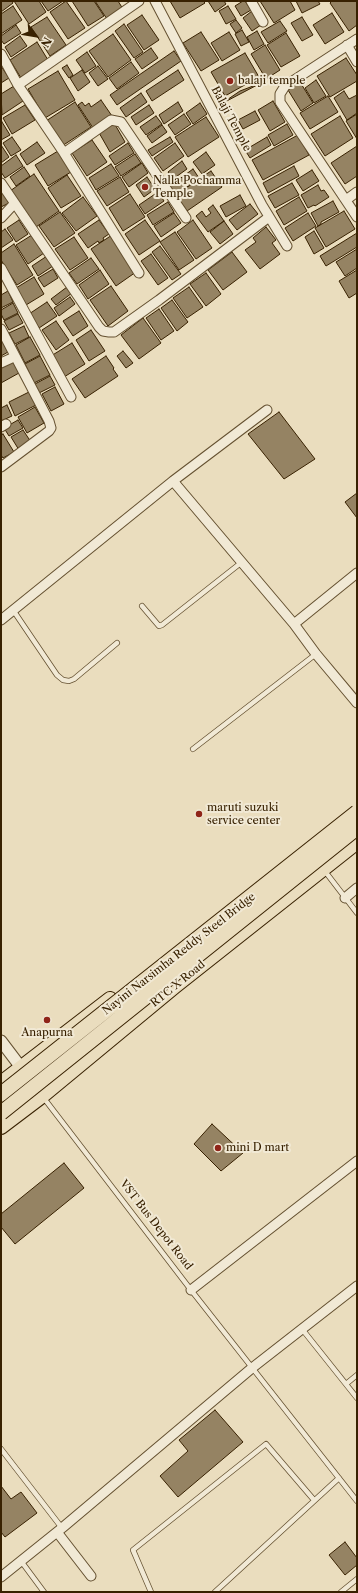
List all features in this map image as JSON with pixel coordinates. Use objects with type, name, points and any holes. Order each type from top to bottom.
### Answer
[{"type":"main road","points":[[1,1083],[215,917],[357,804]]},
{"type":"main road","name":"Nayini Narsimha Reddy Steel Bridge","points":[[1,1094],[357,812]]},
{"type":"main road","name":"Nayini Narsimha Reddy Steel Bridge","points":[[1,1113],[357,828]]},
{"type":"main road","name":"RTC X Road","points":[[1,1127],[42,1096],[175,986],[357,842]]},
{"type":"street","points":[[18,85],[139,1]]},
{"type":"street","name":"Balaji Temple","points":[[156,1],[269,217],[287,246]]},
{"type":"street","points":[[251,1],[263,22]]},
{"type":"street","points":[[357,39],[285,86],[280,94],[280,102],[357,217]]},
{"type":"street","points":[[347,45],[357,62]]},
{"type":"street","points":[[1,54],[18,85],[64,153],[139,273]]},
{"type":"street","points":[[64,153],[111,120],[121,122],[186,218]]},
{"type":"street","points":[[1,183],[99,327],[104,331],[109,332],[114,332],[159,300],[269,217]]},
{"type":"street","points":[[346,200],[357,192]]},
{"type":"street","points":[[1,218],[14,204]]},
{"type":"street","points":[[1,268],[71,397]]},
{"type":"street","points":[[1,329],[14,357],[49,421],[51,428],[1,466]]},
{"type":"street","points":[[1,363],[14,357]]},
{"type":"street","points":[[1,620],[173,481],[267,410]]},
{"type":"street","points":[[173,481],[294,624],[316,654],[357,703]]},
{"type":"street","points":[[294,624],[357,573]]},
{"type":"street","points":[[345,898],[357,888]]},
{"type":"street","points":[[1,1041],[42,1096]]},
{"type":"street","points":[[191,1290],[357,1161]]},
{"type":"street","points":[[1,1577],[60,1530],[252,1368],[357,1286]]},
{"type":"street","points":[[60,1530],[91,1576]]},
{"type":"lane","points":[[142,606],[158,626],[162,625],[242,562]]},
{"type":"lane","points":[[13,610],[57,675],[63,680],[74,679],[117,642]]},
{"type":"lane","points":[[193,749],[316,654]]},
{"type":"lane","points":[[323,869],[357,913]]},
{"type":"lane","name":"VST Bus Depot Road","points":[[42,1096],[191,1290],[357,1501]]},
{"type":"lane","points":[[302,1329],[357,1398]]},
{"type":"lane","points":[[346,1384],[357,1375]]},
{"type":"lane","points":[[151,1592],[133,1550],[266,1444],[314,1500]]},
{"type":"lane","points":[[1,1449],[60,1530]]},
{"type":"lane","points":[[215,1592],[339,1478]]},
{"type":"lane","points":[[21,1560],[44,1592]]},
{"type":"lane","points":[[340,1592],[357,1579]]},
{"type":"building","points":[[1,1],[12,1],[13,3],[1,12]]},
{"type":"building","points":[[14,1],[39,1],[46,12],[29,24]]},
{"type":"building","points":[[41,1],[63,1],[48,11]]},
{"type":"building","points":[[66,1],[85,28],[68,39],[50,12]]},
{"type":"building","points":[[72,1],[94,1],[104,16],[88,26]]},
{"type":"building","points":[[95,1],[118,1],[123,9],[107,19]]},
{"type":"building","points":[[170,1],[203,1],[205,3],[180,18]]},
{"type":"building","points":[[208,1],[224,1],[226,4],[215,12]]},
{"type":"building","points":[[245,1],[251,10],[241,16],[235,6]]},
{"type":"building","points":[[260,1],[290,1],[295,10],[274,23]]},
{"type":"building","points":[[296,1],[318,1],[320,4],[302,13]]},
{"type":"building","points":[[332,1],[357,1],[357,25],[349,31],[330,3]]},
{"type":"building","points":[[13,6],[22,20],[1,34],[1,14]]},
{"type":"building","points":[[228,6],[236,19],[226,24],[219,11]]},
{"type":"building","points":[[252,11],[261,25],[252,31],[243,18]]},
{"type":"building","points":[[332,13],[344,32],[325,44],[313,25]]},
{"type":"building","points":[[142,15],[159,40],[144,50],[127,25]]},
{"type":"building","points":[[47,17],[66,45],[50,56],[31,27]]},
{"type":"building","points":[[302,17],[313,35],[302,41],[291,23]]},
{"type":"building","points":[[236,20],[242,28],[236,33],[230,24]]},
{"type":"building","points":[[280,21],[287,31],[268,43],[261,32]]},
{"type":"building","points":[[124,24],[143,52],[134,58],[115,31]]},
{"type":"building","points":[[16,25],[21,33],[4,44],[1,40],[1,36]]},
{"type":"building","points":[[242,30],[249,42],[241,46],[235,34]]},
{"type":"building","points":[[257,31],[264,44],[254,50],[247,37]]},
{"type":"building","points":[[201,32],[219,60],[201,71],[183,43]]},
{"type":"building","points":[[229,32],[240,50],[222,61],[211,43]]},
{"type":"building","points":[[286,33],[300,56],[281,67],[267,45]]},
{"type":"building","points":[[113,34],[131,60],[108,77],[89,51]]},
{"type":"building","points":[[20,36],[27,46],[11,57],[5,47]]},
{"type":"building","points":[[37,42],[48,60],[21,78],[10,60]]},
{"type":"building","points":[[265,45],[280,70],[266,79],[251,54]]},
{"type":"building","points":[[151,48],[158,58],[142,69],[135,59]]},
{"type":"building","points":[[174,51],[181,61],[117,105],[110,95]]},
{"type":"building","points":[[87,52],[96,66],[85,73],[76,60]]},
{"type":"building","points":[[245,53],[259,77],[225,96],[211,72]]},
{"type":"building","points":[[346,58],[357,75],[357,81],[330,97],[317,76]]},
{"type":"building","points":[[131,62],[139,73],[117,89],[109,78]]},
{"type":"building","points":[[67,65],[73,75],[69,78],[62,68]]},
{"type":"building","points":[[1,66],[9,78],[1,83]]},
{"type":"building","points":[[98,66],[108,79],[98,86],[89,73]]},
{"type":"building","points":[[82,70],[90,82],[78,91],[70,78]]},
{"type":"building","points":[[178,70],[184,80],[152,101],[146,91]]},
{"type":"building","points":[[58,71],[75,100],[45,118],[28,89]]},
{"type":"building","points":[[316,80],[326,96],[314,103],[305,88]]},
{"type":"building","points":[[300,82],[313,103],[301,111],[288,90]]},
{"type":"building","points":[[261,83],[221,104],[240,91]]},
{"type":"building","points":[[14,86],[23,101],[2,115],[1,94]]},
{"type":"building","points":[[344,91],[349,99],[357,95],[357,113],[347,120],[334,98]]},
{"type":"building","points":[[141,93],[147,102],[126,117],[120,108]]},
{"type":"building","points":[[328,96],[338,112],[310,129],[300,113]]},
{"type":"building","points":[[101,100],[112,116],[93,128],[78,105],[82,102],[85,106],[89,103],[91,107]]},
{"type":"building","points":[[273,101],[285,122],[270,131],[258,110]]},
{"type":"building","points":[[75,102],[91,127],[62,146],[46,121]]},
{"type":"building","points":[[178,102],[183,111],[164,124],[159,115]]},
{"type":"building","points":[[200,103],[207,114],[193,124],[186,113]]},
{"type":"building","points":[[25,105],[35,120],[12,134],[3,118]]},
{"type":"building","points":[[149,105],[154,113],[136,125],[131,117]]},
{"type":"building","points":[[255,111],[260,120],[243,129],[238,120]]},
{"type":"building","points":[[184,114],[191,124],[175,135],[168,125]]},
{"type":"building","points":[[357,114],[357,139],[346,121]]},
{"type":"building","points":[[156,116],[162,124],[146,135],[140,127]]},
{"type":"building","points":[[340,116],[353,138],[325,156],[311,134]]},
{"type":"building","points":[[206,117],[219,137],[188,157],[175,137]]},
{"type":"building","points":[[113,121],[125,142],[110,152],[98,131]]},
{"type":"building","points":[[2,122],[10,135],[1,140],[1,123]]},
{"type":"building","points":[[287,124],[293,135],[274,146],[268,135]]},
{"type":"building","points":[[162,125],[167,132],[152,143],[147,136]]},
{"type":"building","points":[[298,135],[309,155],[263,180],[252,160]]},
{"type":"building","points":[[12,137],[21,150],[11,156],[3,143]]},
{"type":"building","points":[[170,137],[173,142],[152,156],[148,150]]},
{"type":"building","points":[[267,137],[271,145],[250,158],[245,150]]},
{"type":"building","points":[[92,140],[107,162],[87,176],[72,153]]},
{"type":"building","points":[[37,142],[45,153],[27,165],[20,154]]},
{"type":"building","points":[[128,143],[134,153],[115,165],[109,156]]},
{"type":"building","points":[[175,143],[184,156],[163,171],[154,158]]},
{"type":"building","points":[[1,145],[9,157],[1,163]]},
{"type":"building","points":[[357,146],[357,176],[345,184],[331,163]]},
{"type":"building","points":[[58,151],[71,172],[48,186],[35,165]]},
{"type":"building","points":[[206,152],[215,165],[202,174],[193,162]]},
{"type":"building","points":[[135,154],[141,163],[121,176],[115,167]]},
{"type":"building","points":[[16,155],[23,166],[5,178],[1,172],[1,166]]},
{"type":"building","points":[[182,161],[187,169],[173,179],[168,172]]},
{"type":"building","points":[[142,163],[148,173],[129,187],[122,177]]},
{"type":"building","points":[[111,164],[119,176],[96,190],[89,178]]},
{"type":"building","points":[[294,166],[299,176],[268,193],[263,183]]},
{"type":"building","points":[[24,167],[30,176],[16,186],[10,177]]},
{"type":"building","points":[[193,169],[199,178],[176,195],[170,186]]},
{"type":"building","points":[[312,170],[319,181],[303,191],[296,180]]},
{"type":"building","points":[[211,171],[222,187],[187,211],[176,195]]},
{"type":"building","points":[[34,174],[59,211],[36,227],[10,191]]},
{"type":"building","points":[[67,175],[81,196],[61,208],[48,188]]},
{"type":"building","points":[[120,177],[129,192],[107,206],[97,191]]},
{"type":"building","name":"Nalla Pochamma Temple","points":[[147,177],[155,189],[144,197],[136,185]]},
{"type":"building","points":[[292,183],[299,195],[275,208],[268,196]]},
{"type":"building","points":[[318,185],[321,191],[324,190],[329,197],[315,206],[314,205],[308,208],[301,195]]},
{"type":"building","points":[[1,190],[9,203],[1,207]]},
{"type":"building","points":[[158,192],[164,201],[145,214],[139,205]]},
{"type":"building","points":[[130,194],[145,217],[123,231],[109,208]]},
{"type":"building","points":[[240,195],[246,206],[226,217],[220,206]]},
{"type":"building","points":[[83,197],[97,216],[76,231],[62,213]]},
{"type":"building","points":[[299,197],[307,211],[284,225],[276,211]]},
{"type":"building","points":[[333,201],[339,212],[321,222],[318,226],[311,213]]},
{"type":"building","points":[[168,202],[174,212],[153,225],[147,215]]},
{"type":"building","points":[[250,204],[258,214],[237,230],[229,220]]},
{"type":"building","points":[[213,205],[224,221],[208,232],[196,216],[202,211],[206,217],[211,213],[208,209]]},
{"type":"building","points":[[344,211],[355,229],[326,247],[315,228]]},
{"type":"building","points":[[60,212],[75,233],[54,247],[39,226]]},
{"type":"building","points":[[174,213],[181,223],[161,237],[154,226]]},
{"type":"building","points":[[308,213],[316,226],[293,241],[285,228]]},
{"type":"building","points":[[19,220],[28,234],[16,242],[7,228]]},
{"type":"building","points":[[99,220],[109,234],[103,238],[104,240],[99,243],[98,241],[88,248],[78,234]]},
{"type":"building","points":[[145,220],[160,241],[139,255],[125,234]]},
{"type":"building","points":[[193,220],[212,248],[196,259],[177,232]]},
{"type":"building","points":[[224,221],[233,234],[220,244],[210,232]]},
{"type":"building","points":[[266,227],[276,240],[272,243],[280,254],[260,269],[245,250],[256,242],[253,238]]},
{"type":"building","points":[[5,229],[13,240],[1,248],[1,232]]},
{"type":"building","points":[[314,231],[324,248],[314,254],[305,237]]},
{"type":"building","points":[[175,232],[194,260],[179,270],[160,242]]},
{"type":"building","points":[[357,233],[357,247],[326,266],[320,256]]},
{"type":"building","points":[[32,235],[44,253],[28,264],[16,245]]},
{"type":"building","points":[[112,235],[136,272],[116,286],[91,249]]},
{"type":"building","points":[[74,237],[88,258],[70,270],[55,249]]},
{"type":"building","points":[[14,244],[33,275],[17,285],[1,260],[1,253]]},
{"type":"building","points":[[160,246],[181,274],[172,280],[152,252]]},
{"type":"building","points":[[357,249],[357,268],[345,276],[336,262]]},
{"type":"building","points":[[232,252],[247,272],[223,290],[208,270]]},
{"type":"building","points":[[151,254],[168,278],[158,285],[141,261]]},
{"type":"building","points":[[47,256],[53,266],[38,276],[32,266]]},
{"type":"building","points":[[91,258],[99,269],[77,284],[69,273]]},
{"type":"building","points":[[53,269],[58,278],[44,287],[38,278]]},
{"type":"building","points":[[100,270],[109,284],[88,299],[79,285]]},
{"type":"building","points":[[357,270],[357,293],[349,298],[339,281]]},
{"type":"building","points":[[206,273],[221,294],[206,306],[190,284]]},
{"type":"building","points":[[34,277],[44,294],[26,305],[16,288]]},
{"type":"building","points":[[111,286],[128,311],[108,326],[90,300]]},
{"type":"building","points":[[67,287],[72,293],[56,305],[51,299]]},
{"type":"building","points":[[189,287],[203,307],[187,318],[173,298]]},
{"type":"building","points":[[8,291],[13,302],[1,308],[1,295]]},
{"type":"building","points":[[70,297],[75,304],[59,316],[54,308]]},
{"type":"building","points":[[172,300],[188,322],[177,331],[161,308]]},
{"type":"building","points":[[47,302],[57,316],[39,328],[29,314]]},
{"type":"building","points":[[13,303],[18,313],[4,320],[1,310]]},
{"type":"building","points":[[159,309],[174,331],[161,340],[146,318]]},
{"type":"building","points":[[79,311],[88,326],[73,336],[63,321]]},
{"type":"building","points":[[18,314],[23,323],[9,330],[4,321]]},
{"type":"building","points":[[143,318],[161,343],[139,359],[121,335]]},
{"type":"building","points":[[56,321],[69,340],[56,350],[42,330]]},
{"type":"building","points":[[24,326],[29,337],[15,344],[9,333]]},
{"type":"building","points":[[91,330],[105,351],[89,361],[76,340]]},
{"type":"building","points":[[30,337],[40,355],[25,363],[16,345]]},
{"type":"building","points":[[1,339],[8,352],[1,356]]},
{"type":"building","points":[[72,343],[85,364],[64,377],[51,356]]},
{"type":"building","points":[[123,351],[133,363],[126,368],[117,356]]},
{"type":"building","points":[[40,356],[50,375],[34,383],[25,364]]},
{"type":"building","points":[[106,356],[118,376],[85,398],[72,379]]},
{"type":"building","points":[[12,360],[19,373],[1,383],[1,366]]},
{"type":"building","points":[[50,376],[55,385],[39,393],[35,384]]},
{"type":"building","points":[[55,387],[64,404],[51,411],[42,394]]},
{"type":"building","points":[[29,392],[36,405],[15,416],[9,402]]},
{"type":"building","points":[[7,405],[12,416],[1,421],[1,408]]},
{"type":"building","points":[[35,407],[44,423],[27,433],[18,417]]},
{"type":"building","points":[[279,412],[315,459],[284,479],[248,434]]},
{"type":"building","points":[[18,420],[23,428],[9,436],[4,428]]},
{"type":"building","points":[[23,430],[31,442],[19,450],[11,437]]},
{"type":"building","points":[[3,434],[14,452],[3,458],[1,455],[1,435]]},
{"type":"building","points":[[357,493],[357,518],[345,502]]},
{"type":"building","name":"mini D mart","points":[[212,1124],[243,1153],[221,1171],[194,1144]]},
{"type":"building","points":[[64,1163],[84,1188],[15,1244],[1,1227],[1,1214]]},
{"type":"building","points":[[215,1410],[243,1442],[178,1497],[160,1476],[188,1451],[179,1440]]},
{"type":"building","points":[[1,1486],[11,1499],[21,1492],[37,1513],[5,1537],[1,1532]]},
{"type":"building","points":[[345,1542],[357,1558],[357,1565],[345,1575],[329,1555]]},
{"type":"place","name":"balaji temple","points":[[230,81]]},
{"type":"place","name":"Nalla Pochamma Temple","points":[[145,187]]},
{"type":"place","name":"maruti suzuki service center","points":[[199,814]]},
{"type":"place","name":"Anapurna","points":[[47,1020]]},
{"type":"place","name":"mini D mart","points":[[218,1148]]}]
